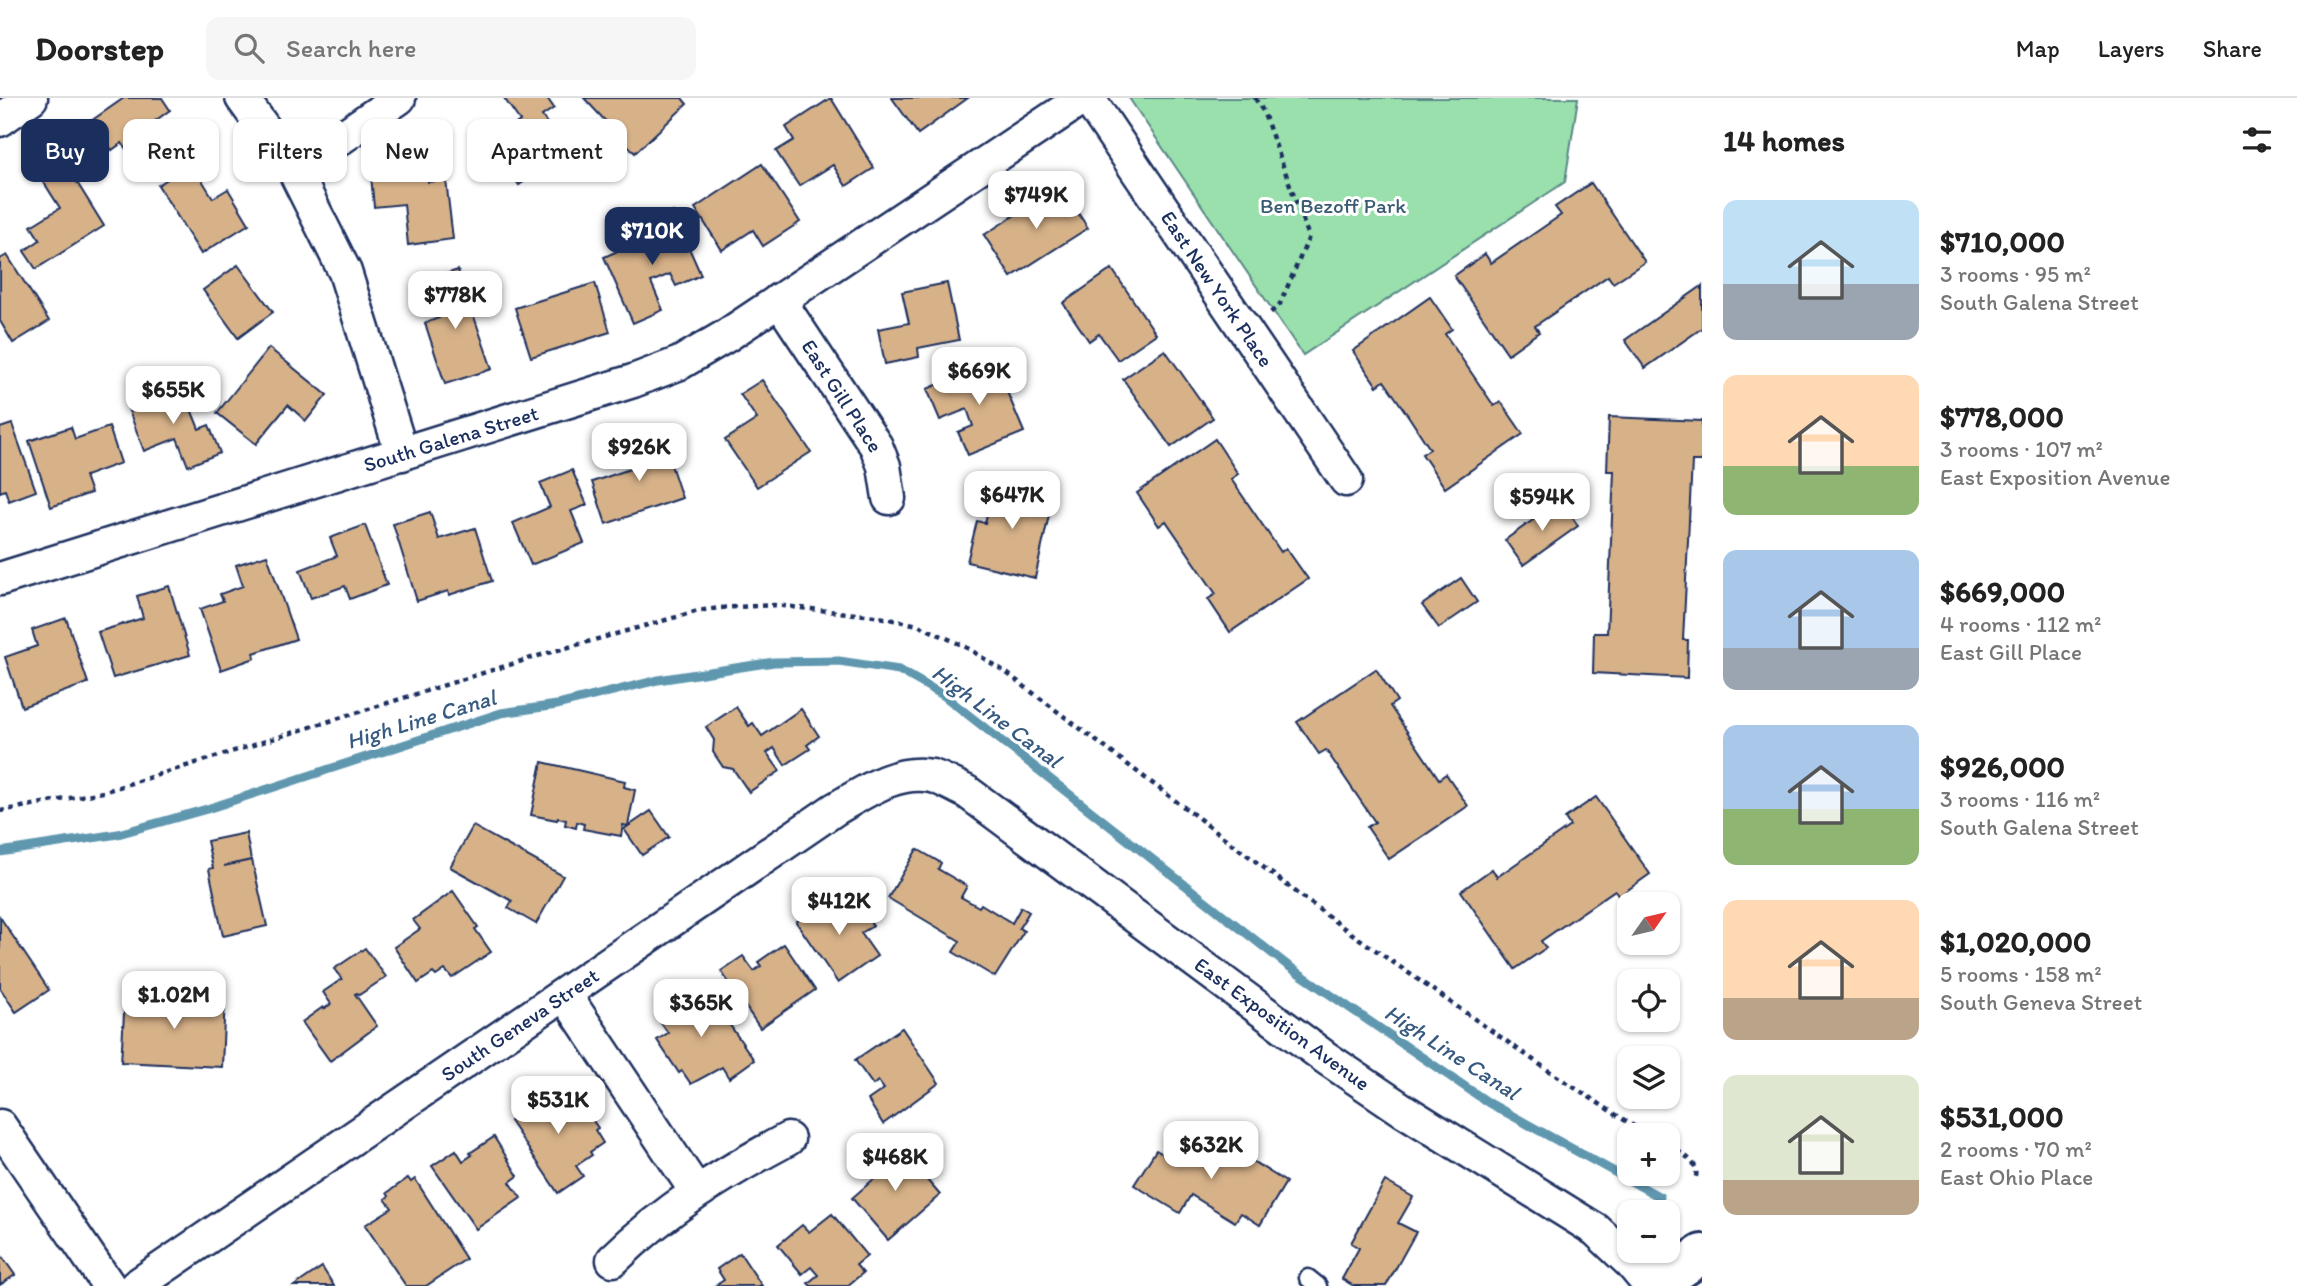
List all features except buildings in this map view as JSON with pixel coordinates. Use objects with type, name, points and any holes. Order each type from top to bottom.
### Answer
[{"type":"main road","points":[[1655,1286],[1702,1254]]},
{"type":"street","points":[[0,120],[31,98]]},
{"type":"street","points":[[242,98],[257,119]]},
{"type":"street","points":[[347,134],[399,98]]},
{"type":"street","name":"South Galena Street","points":[[0,579],[657,372],[713,345],[1083,98]]},
{"type":"street","name":"East New York Place","points":[[1088,98],[1346,480]]},
{"type":"street","points":[[300,182],[345,272],[402,454]]},
{"type":"street","name":"East Gill Place","points":[[779,300],[876,446],[884,466],[889,498]]},
{"type":"street","name":"South Geneva Street","points":[[136,1286],[835,809],[885,781],[909,774]]},
{"type":"street","name":"East Exposition Avenue","points":[[909,774],[933,776],[967,792],[1326,1058],[1403,1110],[1596,1230],[1631,1263],[1650,1286]]},
{"type":"street","points":[[565,995],[696,1191]]},
{"type":"street","points":[[0,1126],[109,1286]]},
{"type":"street","points":[[613,1260],[643,1230],[696,1191],[732,1168],[788,1139]]},
{"type":"path","points":[[1246,333],[1280,304],[1309,237],[1263,110],[1255,98]]},
{"type":"path","points":[[1680,1152],[1694,1160],[1699,1170],[1695,1180]]},
{"type":"green space","name":"Ben Bezoff Park","points":[[1129,98],[1578,98],[1565,182],[1303,355]]},
{"type":"waterway","name":"High Line Canal","points":[[0,852],[118,834],[207,809],[501,713],[557,705],[658,680],[774,662],[839,661],[899,670],[943,695],[1287,965],[1489,1103],[1660,1197]]}]
